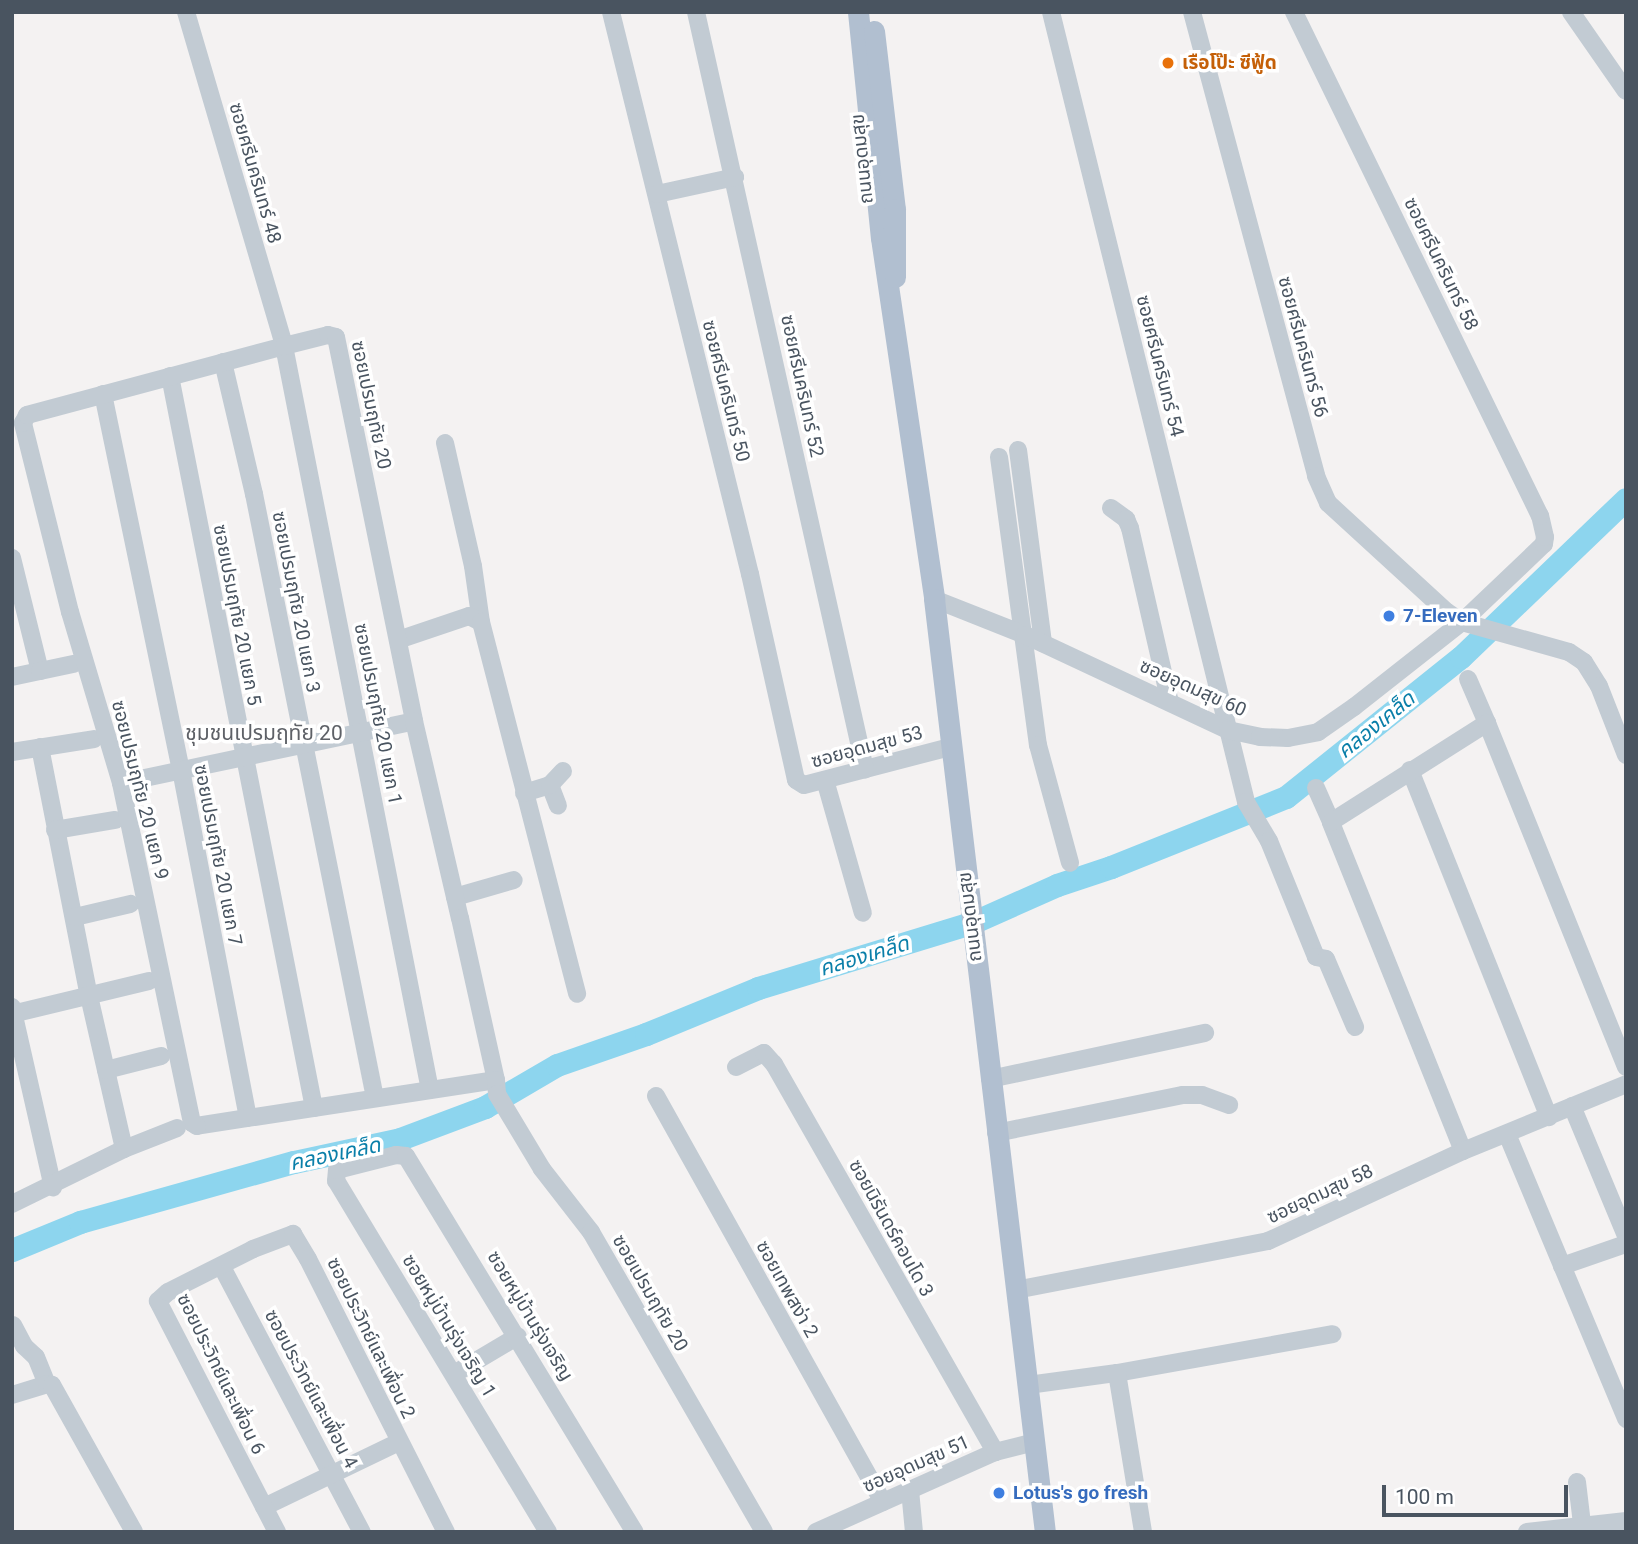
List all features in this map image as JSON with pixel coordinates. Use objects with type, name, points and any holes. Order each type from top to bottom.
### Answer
[{"type":"main road","name":"ถนนอุดมสุข","points":[[846,12],[874,262],[889,303]]},
{"type":"main road","name":"ถนนอุดมสุข","points":[[858,12],[881,238],[934,599],[966,889],[1045,1532]]},
{"type":"main road","name":"ถนนอุดมสุข","points":[[872,12],[897,253],[889,303]]},
{"type":"street","name":"ซอยศรีนครินทร์ 48","points":[[186,12],[284,346]]},
{"type":"street","name":"ซอยศรีนครินทร์ 50","points":[[611,12],[750,574],[796,780]]},
{"type":"street","name":"ซอยศรีนครินทร์ 52","points":[[696,12],[735,177],[865,769]]},
{"type":"street","name":"ซอยศรีนครินทร์ 54","points":[[1051,12],[1249,809],[1269,841],[1316,957],[1326,959],[1355,1027]]},
{"type":"street","name":"ซอยศรีนครินทร์ 56","points":[[1192,12],[1321,490],[1337,514],[1447,612],[1469,624]]},
{"type":"street","name":"ซอยศรีนครินทร์ 58","points":[[1294,12],[1540,516],[1545,537]]},
{"type":"street","points":[[1571,12],[1626,91]]},
{"type":"street","points":[[657,194],[735,177]]},
{"type":"street","name":"ซอยเปรมฤทัย 20","points":[[23,423],[27,415],[170,376],[328,335],[337,340],[414,721],[498,1093],[542,1169],[591,1232],[764,1532]]},
{"type":"street","name":"ซอยเปรมฤทัย 20 แยก 1","points":[[284,346],[430,1090]]},
{"type":"street","name":"ซอยเปรมฤทัย 20 แยก 3","points":[[223,362],[254,494],[375,1098]]},
{"type":"street","name":"ซอยเปรมฤทัย 20 แยก 5","points":[[170,376],[314,1108]]},
{"type":"street","name":"ซอยเปรมฤทัย 20 แยก 7","points":[[103,394],[181,770],[248,1118]]},
{"type":"street","name":"ซอยเปรมฤทัย 20 แยก 9","points":[[23,423],[70,612],[121,783],[191,1121],[197,1126],[248,1118]]},
{"type":"street","points":[[445,443],[473,566],[481,622],[577,994]]},
{"type":"street","points":[[1018,450],[1043,643]]},
{"type":"street","points":[[999,457],[1038,745],[1070,863]]},
{"type":"street","points":[[1111,508],[1126,519],[1130,528],[1170,702]]},
{"type":"street","name":"ซอยอุดมสุข 60","points":[[934,599],[1021,633],[1228,730],[1260,737],[1288,738],[1318,732],[1469,624],[1537,552],[1545,537]]},
{"type":"street","points":[[12,558],[17,596],[40,671]]},
{"type":"street","points":[[398,640],[469,616],[481,622]]},
{"type":"street","points":[[1469,624],[1569,652],[1584,662],[1599,685],[1626,755]]},
{"type":"street","points":[[12,677],[74,664]]},
{"type":"street","points":[[1468,679],[1626,1067]]},
{"type":"street","points":[[121,783],[414,721]]},
{"type":"street","points":[[1331,822],[1487,723]]},
{"type":"street","points":[[12,752],[94,739]]},
{"type":"street","points":[[40,747],[89,996],[124,1149]]},
{"type":"street","name":"ซอยอุดมสุข 53","points":[[796,780],[804,785],[950,747]]},
{"type":"street","points":[[1410,770],[1549,1117]]},
{"type":"street","points":[[524,793],[550,785],[563,771]]},
{"type":"street","points":[[825,779],[863,913]]},
{"type":"street","points":[[550,785],[558,806]]},
{"type":"street","points":[[1316,788],[1463,1151]]},
{"type":"street","points":[[55,830],[115,820]]},
{"type":"street","points":[[455,897],[514,880]]},
{"type":"street","points":[[75,918],[130,904]]},
{"type":"street","points":[[53,1186],[13,1012],[149,981]]},
{"type":"street","points":[[990,1079],[1205,1033]]},
{"type":"street","name":"ซอยนิรันดร์คอนโด 3","points":[[736,1067],[764,1054],[774,1064],[995,1452]]},
{"type":"street","points":[[106,1070],[161,1056]]},
{"type":"street","name":"ซอยอุดมสุข 58","points":[[1016,1290],[1268,1241],[1463,1151],[1626,1084]]},
{"type":"street","points":[[248,1118],[430,1090],[498,1093]]},
{"type":"street","points":[[996,1133],[1183,1095],[1202,1095],[1229,1105]]},
{"type":"street","name":"ซอยเทพสง่า 2","points":[[656,1096],[883,1502]]},
{"type":"street","points":[[1573,1106],[1626,1236]]},
{"type":"street","points":[[12,1204],[124,1149],[177,1128]]},
{"type":"street","points":[[1507,1134],[1626,1419]]},
{"type":"street","name":"ซอยหมู่บ้านรุ่งเจริญ","points":[[369,1162],[396,1155],[406,1156],[635,1532]]},
{"type":"street","name":"ซอยหมู่บ้านรุ่งเจริญ 1","points":[[369,1162],[337,1171],[336,1181],[548,1532]]},
{"type":"street","name":"ซอยประวิทย์และเพื่อน 2","points":[[222,1267],[275,1239],[293,1234],[296,1237],[446,1532]]},
{"type":"street","points":[[1562,1266],[1626,1244]]},
{"type":"street","name":"ซอยประวิทย์และเพื่อน 4","points":[[222,1267],[362,1532]]},
{"type":"street","name":"ซอยประวิทย์และเพื่อน 6","points":[[222,1267],[168,1292],[158,1301],[277,1532]]},
{"type":"street","points":[[13,1325],[24,1346],[36,1357],[47,1384]]},
{"type":"street","points":[[1028,1385],[1117,1373],[1333,1334]]},
{"type":"street","points":[[454,1374],[518,1336]]},
{"type":"street","points":[[1117,1373],[1143,1532]]},
{"type":"street","points":[[12,1395],[47,1384],[52,1385],[134,1532]]},
{"type":"street","points":[[264,1507],[399,1442]]},
{"type":"street","name":"ซอยอุดมสุข 51","points":[[816,1532],[995,1452],[1035,1442]]},
{"type":"street","points":[[1577,1482],[1583,1529]]},
{"type":"street","points":[[910,1490],[914,1532]]},
{"type":"street","points":[[1527,1532],[1583,1529],[1626,1521]]},
{"type":"waterway","name":"คลองเคล็ด","points":[[12,1250],[80,1222],[294,1162],[400,1139],[485,1107],[557,1065],[646,1034],[758,988],[974,922],[1057,885],[1111,867],[1286,797],[1461,657],[1626,499]]},
{"type":"place","name":"เรือโป๊ะ ซีฟู้ด","points":[[1168,63]]},
{"type":"place","name":"7-Eleven","points":[[1389,616]]},
{"type":"place","name":"Lotus's go fresh","points":[[999,1493]]},
{"type":"district","name":"ชุมชนเปรมฤทัย 20","points":[[264,733]]}]
